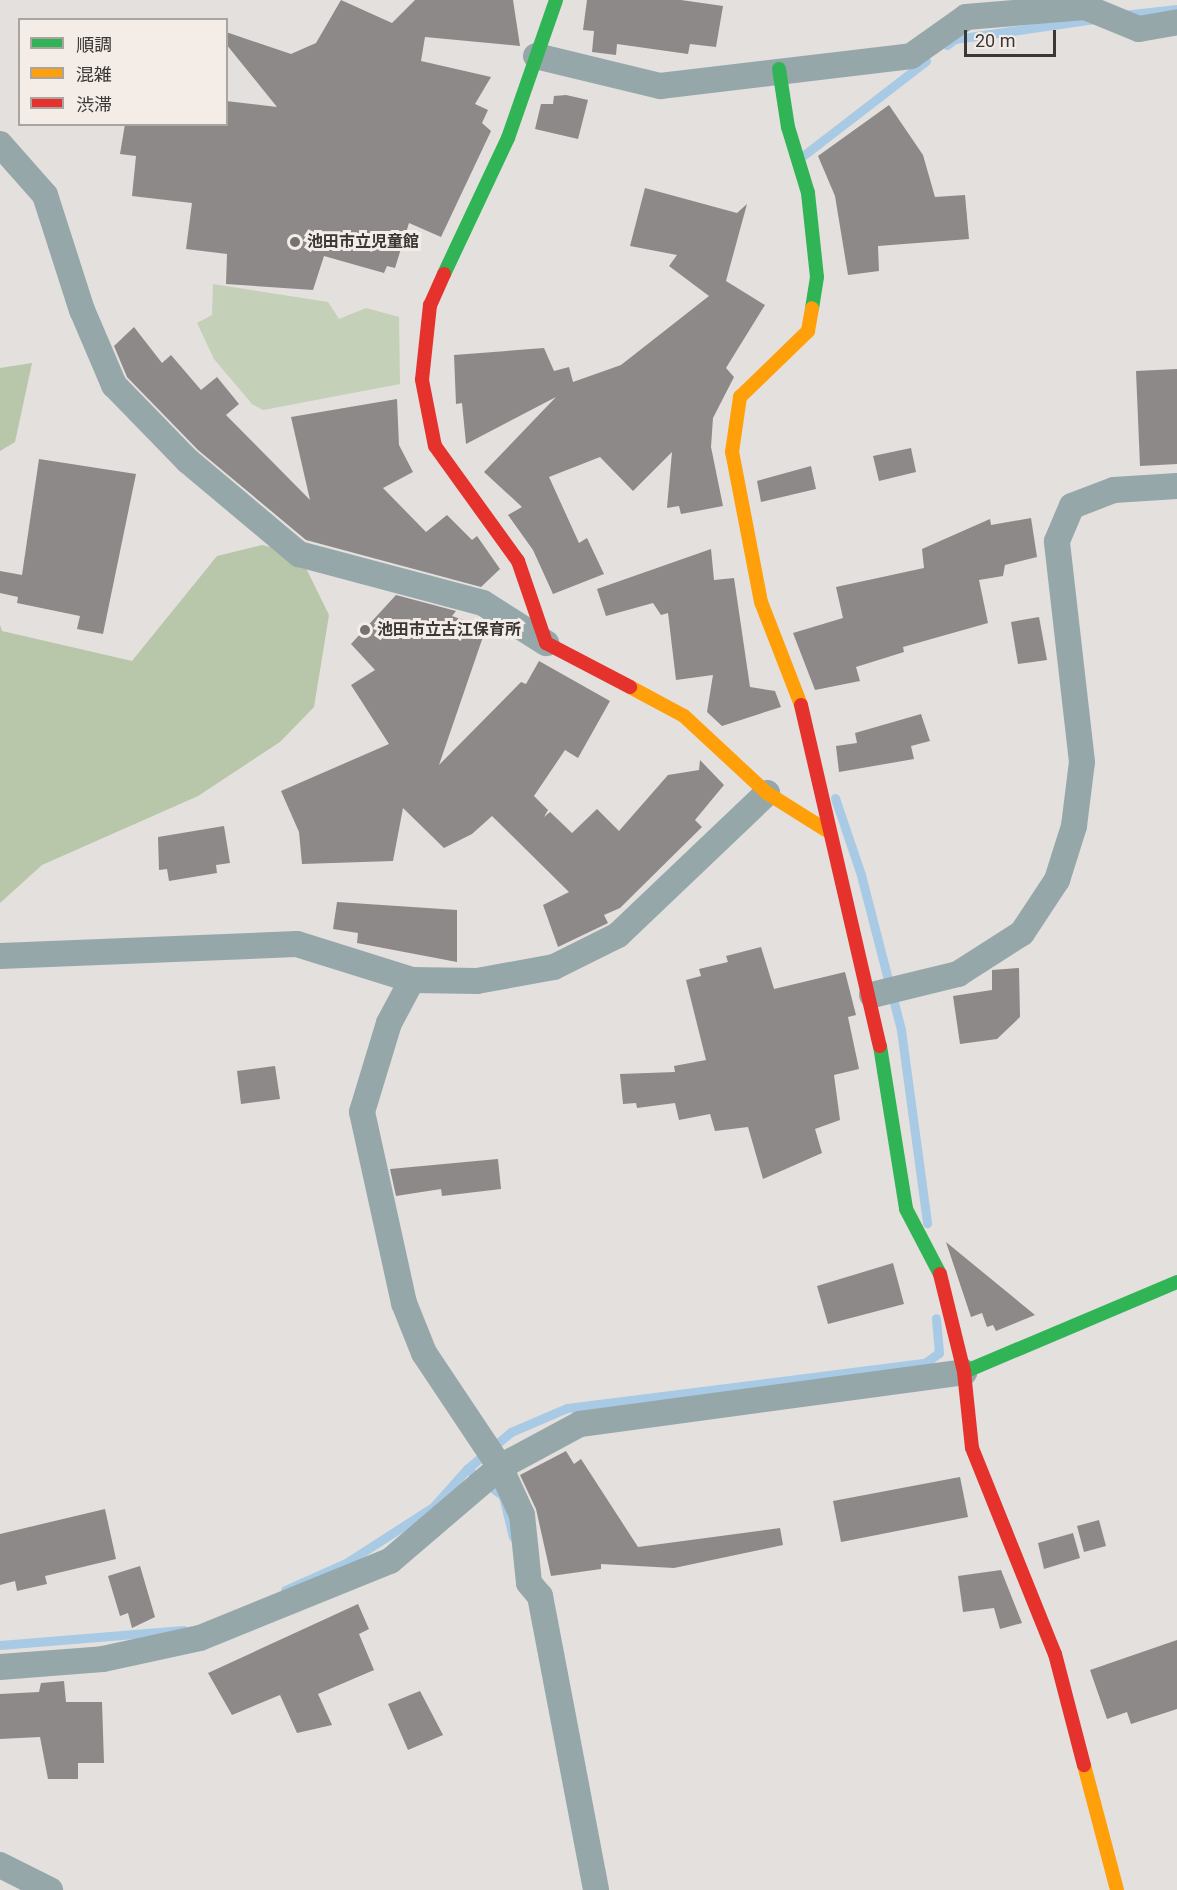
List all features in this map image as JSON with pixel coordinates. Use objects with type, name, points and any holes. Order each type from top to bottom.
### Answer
[{"type":"street","points":[[546,643],[518,561],[435,446],[422,380],[430,305],[508,138],[556,0]]},
{"type":"street","points":[[536,56],[660,86],[779,69],[911,56],[966,17],[1085,7],[1139,28],[1177,22]]},
{"type":"street","points":[[779,69],[788,127],[808,193],[817,277],[808,331],[740,397],[732,452],[761,602],[804,714],[826,830],[872,995],[906,1209],[941,1276],[964,1372],[972,1448],[1055,1654],[1117,1890]]},
{"type":"street","points":[[0,144],[45,195],[82,310],[114,384],[188,461],[299,554],[483,603],[546,643],[684,716],[767,794],[826,830]]},
{"type":"street","points":[[872,995],[958,974],[1022,933],[1057,880],[1074,826],[1082,762],[1057,541],[1072,506],[1114,490],[1177,486]]},
{"type":"street","points":[[0,956],[297,944],[412,980],[477,981],[554,968],[618,935],[767,794]]},
{"type":"street","points":[[412,980],[388,1023],[362,1112],[404,1303],[424,1353],[500,1467],[522,1515],[529,1582],[540,1596],[596,1890]]},
{"type":"street","points":[[0,1667],[103,1659],[210,1634],[390,1561],[500,1467],[580,1424],[964,1372],[1177,1282]]},
{"type":"street","points":[[0,1865],[50,1890]]},
{"type":"green space","points":[[213,284],[328,302],[339,319],[366,308],[399,317],[400,384],[263,410],[252,404],[214,359],[197,323],[212,315]]},
{"type":"green space","points":[[32,363],[15,442],[0,451],[0,368]]},
{"type":"green space","points":[[262,545],[299,554],[329,615],[314,707],[280,742],[198,796],[42,865],[0,903],[0,625],[2,631],[132,661],[217,556]]},
{"type":"building","points":[[341,0],[392,23],[415,0],[513,0],[520,46],[425,37],[421,61],[491,77],[475,104],[488,110],[482,123],[491,131],[441,237],[409,223],[395,268],[387,266],[384,273],[324,256],[313,290],[226,284],[227,254],[186,249],[192,203],[132,196],[136,156],[120,154],[125,126],[228,126],[228,101],[277,107],[228,46],[228,33],[291,54],[316,43]]},
{"type":"building","points":[[587,0],[681,0],[723,6],[716,47],[690,44],[688,54],[617,44],[616,55],[592,52],[594,31],[583,30]]},
{"type":"building","points":[[566,95],[588,100],[578,139],[535,129],[541,104],[553,104],[554,96]]},
{"type":"building","points":[[889,105],[923,155],[935,197],[965,195],[969,239],[878,246],[879,271],[848,275],[835,196],[818,156]]},
{"type":"building","points":[[645,188],[737,213],[747,204],[726,281],[765,305],[726,368],[734,377],[713,418],[711,447],[723,506],[681,514],[679,506],[667,508],[672,452],[633,491],[600,457],[549,477],[579,543],[587,538],[604,574],[553,594],[533,550],[508,515],[522,507],[484,472],[556,397],[466,444],[462,403],[456,404],[454,355],[544,348],[554,371],[569,367],[573,382],[621,365],[709,296],[669,266],[677,255],[630,246]]},
{"type":"building","points":[[134,327],[162,363],[171,355],[201,390],[217,377],[239,404],[226,415],[310,500],[291,417],[397,399],[399,445],[413,472],[383,488],[426,532],[447,515],[472,540],[477,536],[500,569],[481,587],[306,540],[198,450],[127,377],[114,346]]},
{"type":"building","points":[[1177,369],[1177,464],[1140,466],[1136,371]]},
{"type":"building","points":[[911,448],[916,472],[879,481],[873,456]]},
{"type":"building","points":[[39,459],[136,474],[103,634],[77,629],[80,616],[17,603],[18,597],[0,593],[0,571],[22,575]]},
{"type":"building","points":[[811,466],[816,489],[761,502],[757,481]]},
{"type":"building","points":[[1031,518],[1037,557],[1005,565],[1003,576],[979,580],[988,623],[903,647],[904,652],[856,667],[860,681],[815,690],[793,633],[843,618],[836,587],[924,568],[922,549],[990,519],[991,525]]},
{"type":"building","points":[[711,549],[714,580],[734,578],[750,687],[775,691],[781,707],[722,726],[707,712],[713,675],[676,680],[668,613],[661,615],[653,603],[606,616],[597,589]]},
{"type":"building","points":[[396,595],[456,611],[452,616],[486,628],[439,765],[521,682],[526,684],[539,661],[610,701],[578,758],[565,750],[534,796],[548,810],[544,817],[550,812],[572,833],[597,809],[619,831],[668,775],[699,770],[700,760],[724,785],[695,820],[702,827],[620,908],[604,915],[608,923],[558,947],[543,905],[569,892],[492,816],[472,834],[444,848],[403,808],[393,861],[302,864],[299,832],[281,791],[389,744],[351,685],[375,670],[351,644]]},
{"type":"building","points":[[1039,617],[1047,660],[1018,664],[1011,622]]},
{"type":"building","points":[[921,714],[930,741],[911,746],[914,759],[839,772],[836,746],[857,743],[855,733]]},
{"type":"building","points":[[224,826],[230,863],[216,865],[217,873],[169,881],[167,869],[159,870],[158,837]]},
{"type":"building","points":[[337,902],[457,910],[457,962],[357,943],[358,933],[333,929]]},
{"type":"building","points":[[761,947],[774,989],[845,972],[856,1015],[848,1017],[859,1069],[834,1075],[840,1120],[815,1129],[822,1153],[763,1179],[748,1127],[715,1131],[710,1114],[679,1120],[675,1103],[637,1108],[636,1103],[623,1104],[620,1074],[675,1072],[674,1066],[706,1060],[686,980],[701,976],[699,969],[728,962],[726,956]]},
{"type":"building","points":[[1019,968],[1020,1017],[997,1039],[960,1044],[953,996],[992,990],[992,970]]},
{"type":"building","points":[[275,1066],[280,1099],[241,1104],[237,1071]]},
{"type":"building","points":[[498,1159],[501,1189],[442,1196],[441,1189],[396,1196],[390,1169]]},
{"type":"building","points":[[946,1242],[1035,1315],[996,1331],[993,1325],[987,1327],[982,1313],[971,1317]]},
{"type":"building","points":[[893,1263],[904,1304],[828,1324],[817,1286]]},
{"type":"building","points":[[566,1451],[574,1464],[581,1459],[638,1547],[780,1528],[783,1545],[674,1568],[601,1564],[601,1569],[551,1576],[536,1509],[520,1475]]},
{"type":"building","points":[[960,1477],[968,1517],[841,1542],[833,1501]]},
{"type":"building","points":[[105,1509],[116,1559],[45,1576],[47,1584],[17,1591],[15,1581],[0,1585],[0,1534]]},
{"type":"building","points":[[1099,1520],[1106,1546],[1084,1552],[1077,1526]]},
{"type":"building","points":[[1073,1533],[1080,1558],[1044,1569],[1038,1543]]},
{"type":"building","points":[[140,1566],[155,1617],[132,1628],[128,1613],[120,1616],[108,1576]]},
{"type":"building","points":[[1001,1570],[1022,1623],[1000,1629],[994,1608],[963,1612],[958,1576]]},
{"type":"building","points":[[358,1604],[369,1629],[359,1634],[374,1670],[318,1694],[332,1725],[297,1733],[280,1695],[232,1715],[208,1673]]},
{"type":"building","points":[[1177,1640],[1177,1709],[1131,1724],[1127,1712],[1107,1719],[1090,1670]]},
{"type":"building","points":[[64,1681],[66,1702],[102,1702],[104,1763],[78,1763],[78,1779],[48,1779],[40,1737],[0,1739],[0,1694],[39,1692],[41,1683]]},
{"type":"building","points":[[420,1691],[443,1735],[408,1750],[388,1704]]},
{"type":"waterway","points":[[1123,15],[1177,9]]},
{"type":"waterway","points":[[947,45],[955,39],[1095,19]]},
{"type":"waterway","points":[[804,155],[926,61]]},
{"type":"waterway","points":[[835,798],[861,875],[901,1030],[927,1223]]},
{"type":"waterway","points":[[513,1537],[503,1496],[467,1469],[511,1432],[567,1408],[925,1363],[939,1353],[936,1318]]},
{"type":"waterway","points":[[285,1590],[346,1563],[433,1507],[467,1469]]},
{"type":"waterway","points":[[0,1645],[183,1630]]},
{"type":"traffic: fast","points":[[444,274],[508,138],[556,0]]},
{"type":"traffic: fast","points":[[779,69],[788,127],[808,193],[817,277],[812,308]]},
{"type":"traffic: fast","points":[[880,1046],[906,1209],[940,1274]]},
{"type":"traffic: fast","points":[[964,1372],[1177,1282]]},
{"type":"traffic: slow","points":[[801,705],[761,602],[732,452],[740,397],[808,331],[812,308]]},
{"type":"traffic: slow","points":[[630,687],[684,716],[767,793],[826,830]]},
{"type":"traffic: slow","points":[[1084,1765],[1117,1890]]},
{"type":"traffic: jam","points":[[444,274],[430,305],[422,380],[435,446],[518,561],[546,643],[630,687]]},
{"type":"traffic: jam","points":[[801,705],[880,1046]]},
{"type":"traffic: jam","points":[[940,1274],[964,1372],[972,1448],[1055,1654],[1084,1765]]},
{"type":"place","name":"池田市立児童館","points":[[295,242]]},
{"type":"place","name":"池田市立古江保育所","points":[[365,630]]}]
